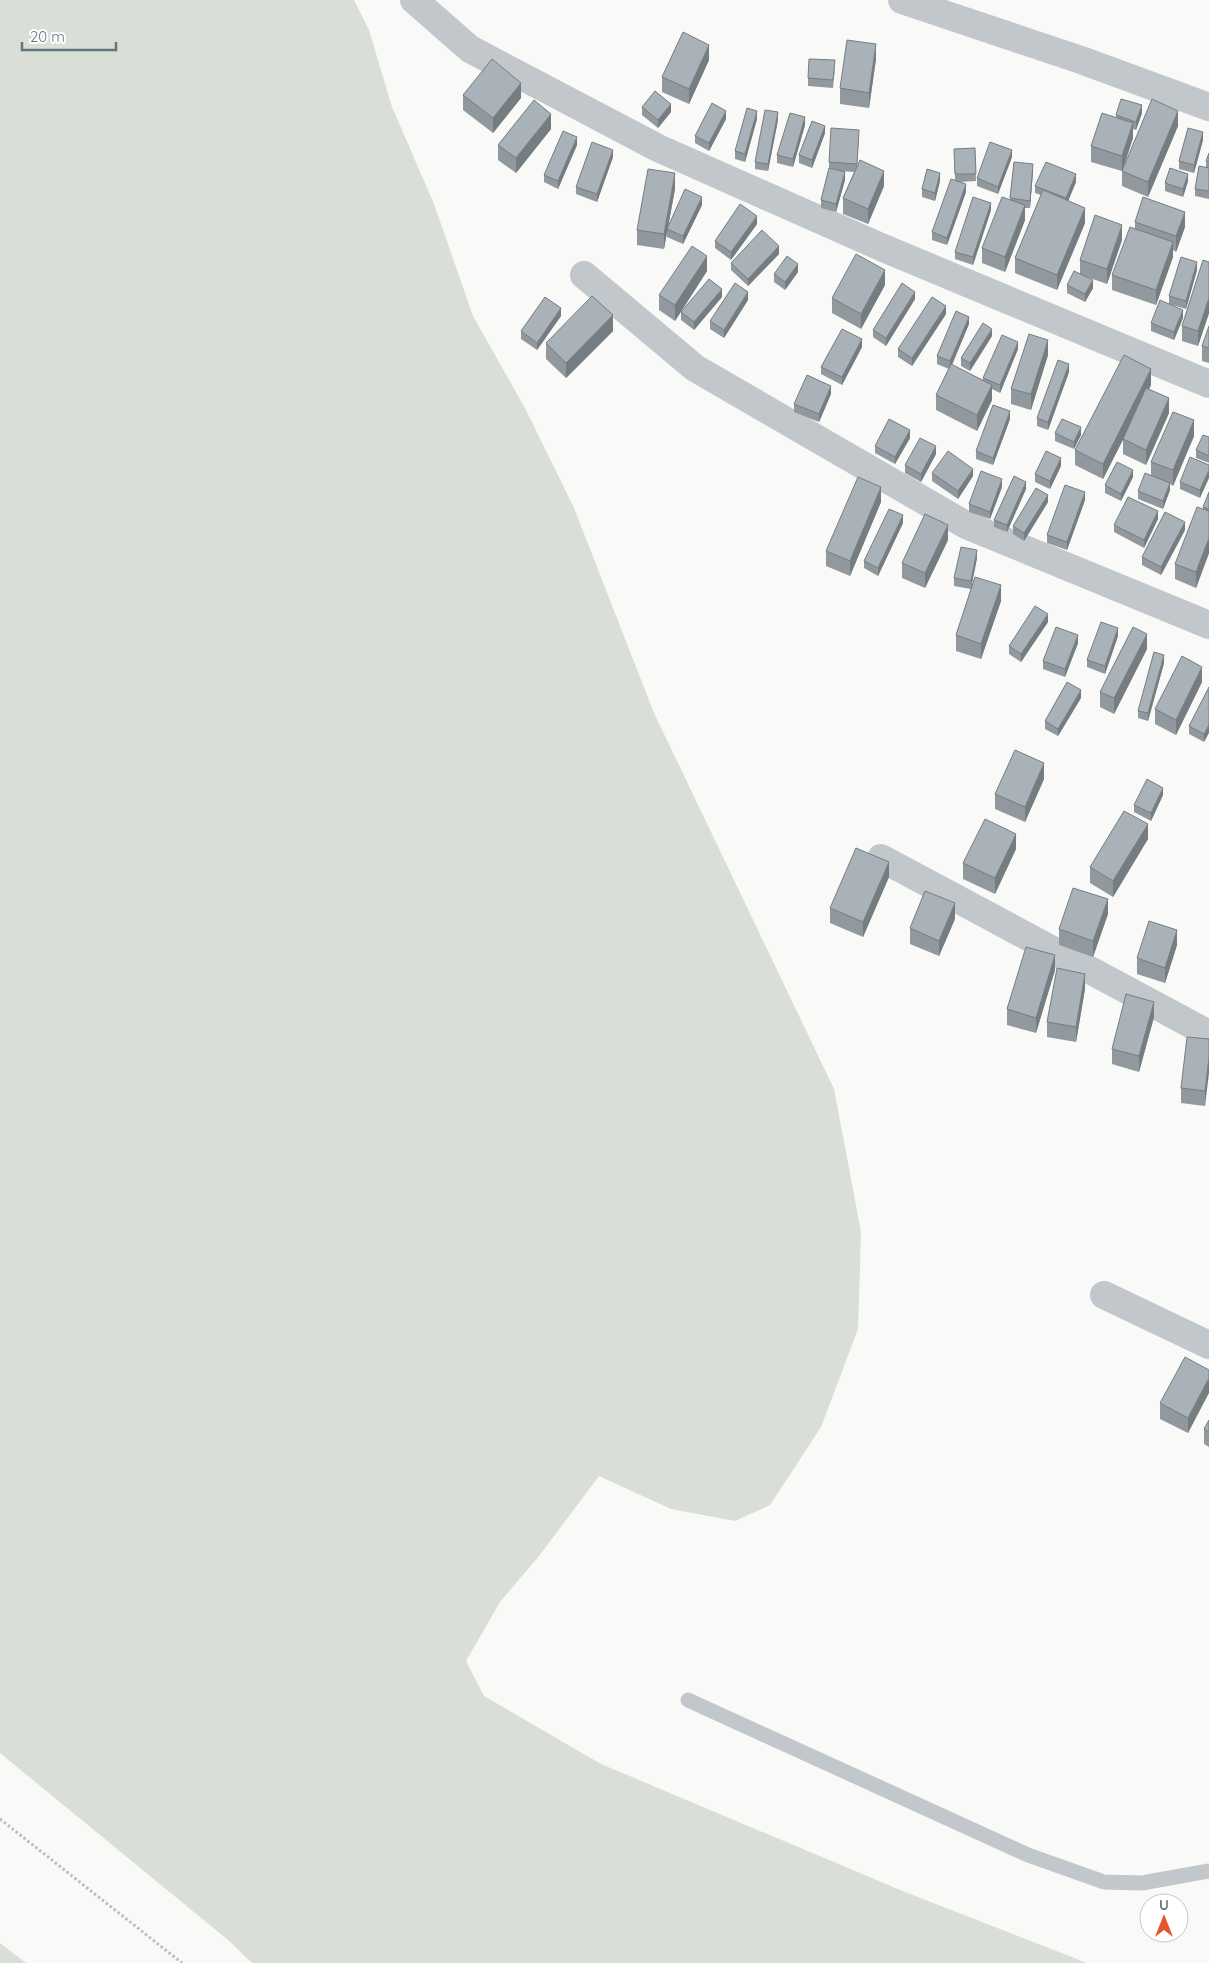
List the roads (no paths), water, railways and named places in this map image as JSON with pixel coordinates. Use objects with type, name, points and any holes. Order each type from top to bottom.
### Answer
[{"type":"street","points":[[414,0],[470,49],[658,148],[880,247],[1209,384]]},
{"type":"street","points":[[902,0],[1081,60],[1209,107]]},
{"type":"street","points":[[584,276],[695,368],[966,525],[1209,625]]},
{"type":"street","points":[[881,858],[1209,1034]]},
{"type":"street","points":[[1104,1295],[1209,1346]]},
{"type":"lane","points":[[688,1700],[1028,1855],[1104,1882],[1142,1883],[1209,1871]]}]
